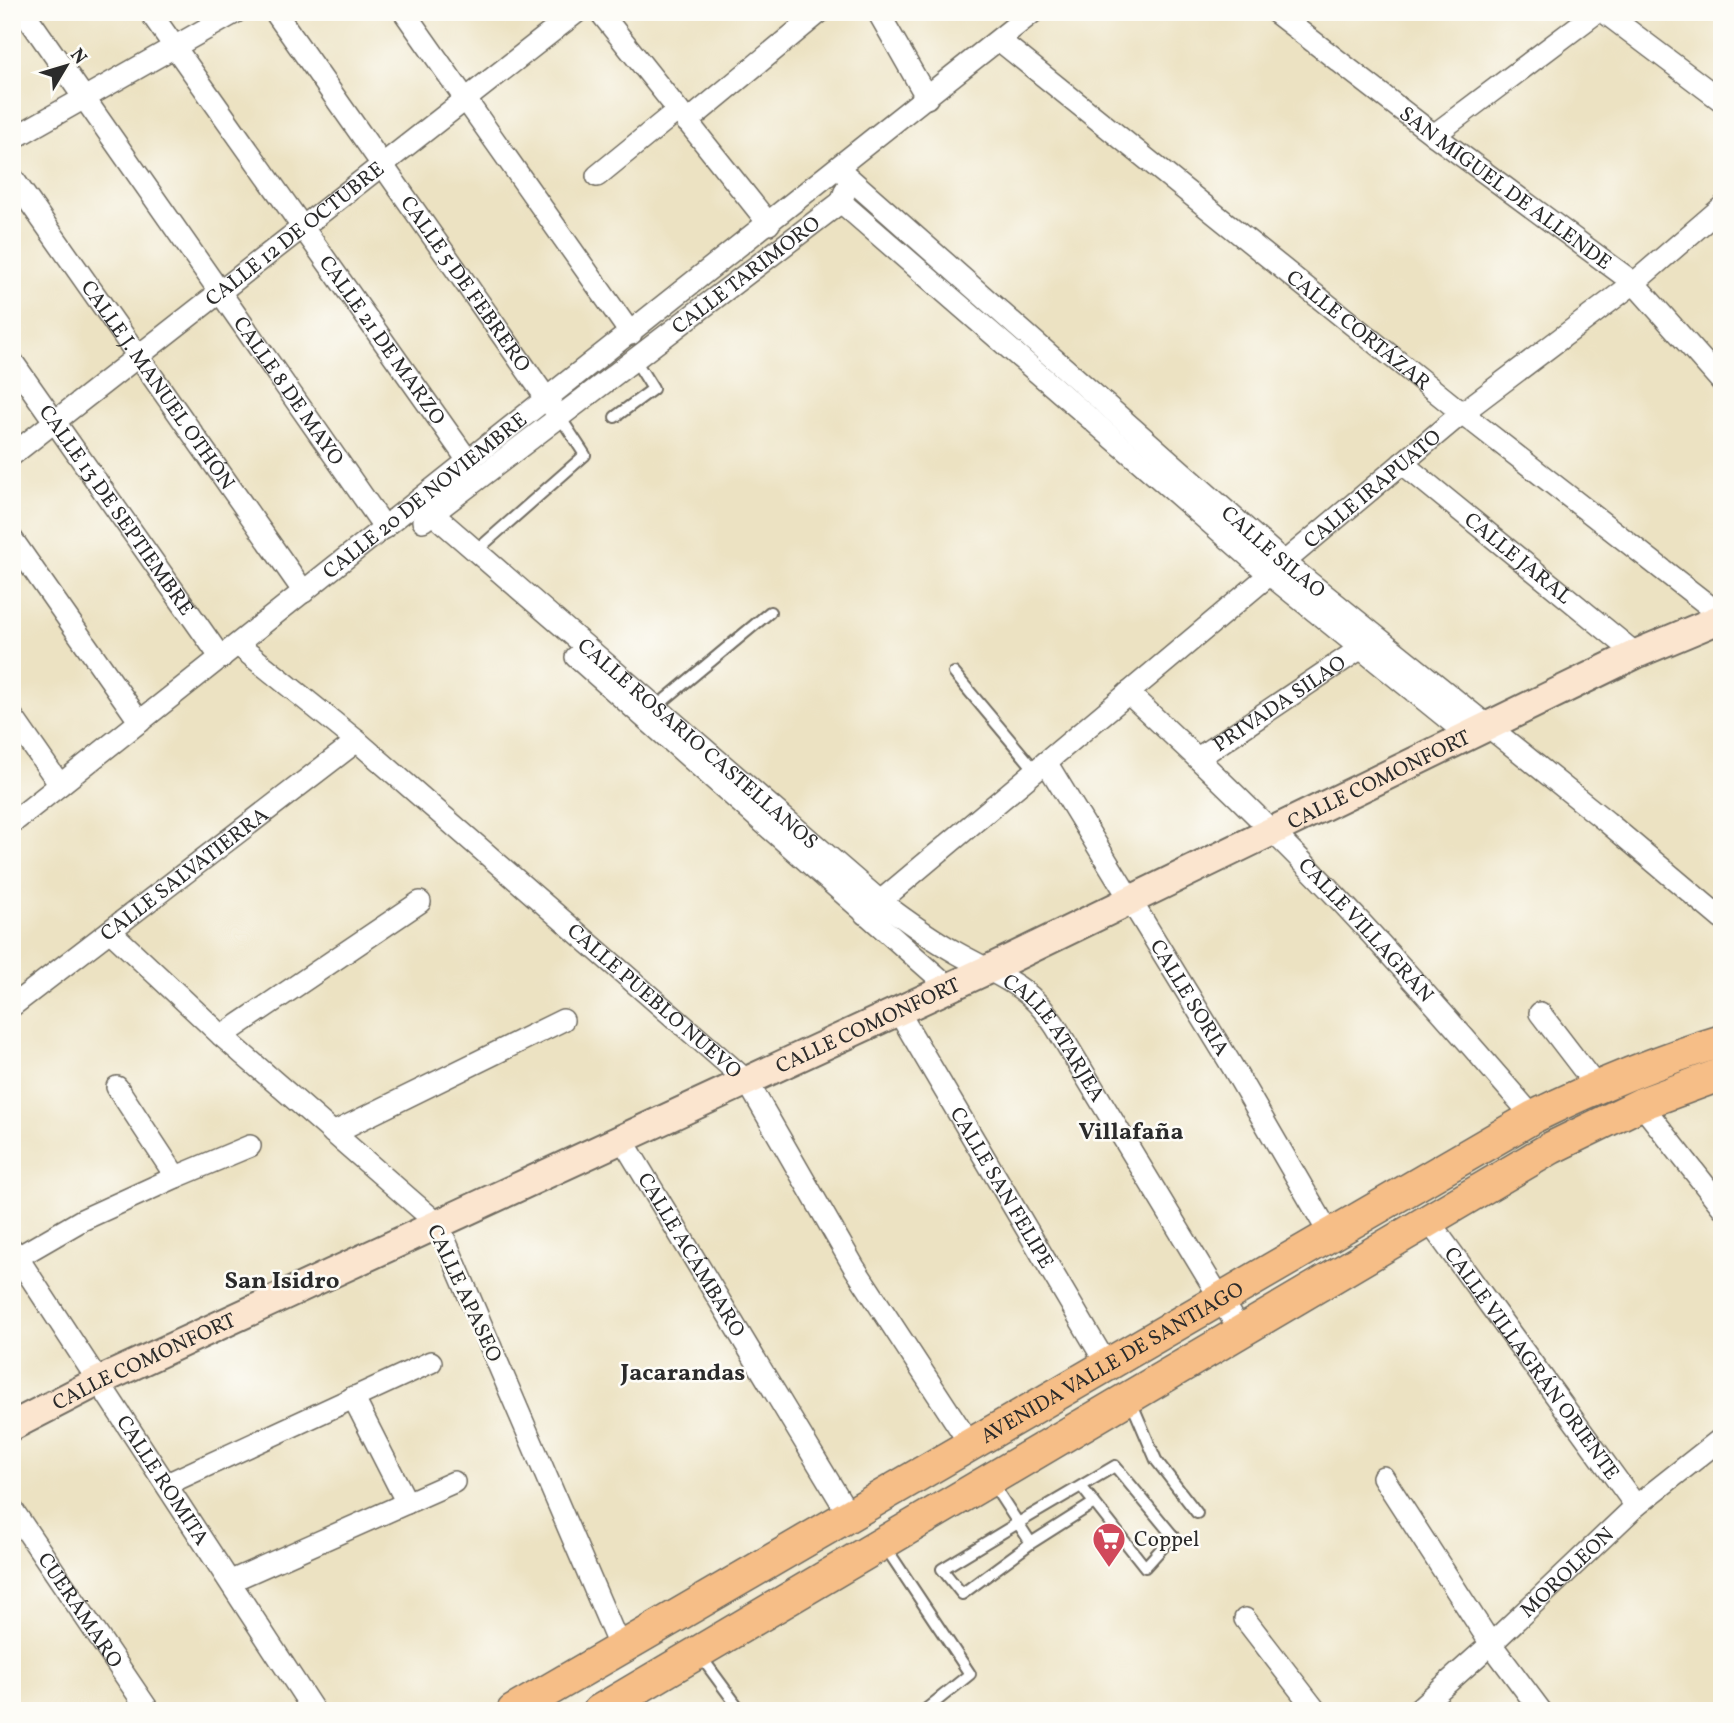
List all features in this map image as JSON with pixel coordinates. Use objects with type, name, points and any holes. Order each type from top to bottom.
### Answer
[{"type":"main road","name":"AVENIDA VALLE DE SANTIAGO","points":[[513,1711],[1533,1117],[1596,1086],[1686,1051],[1722,1041]]},
{"type":"main road","name":"AVENIDA VALLE DE SANTIAGO","points":[[599,1711],[1551,1148],[1641,1104],[1722,1074]]},
{"type":"street","name":"CALLE 8 DE MAYO","points":[[24,12],[385,528]]},
{"type":"street","name":"CALLE 21 DE MARZO","points":[[150,12],[469,462]]},
{"type":"street","points":[[12,139],[236,12]]},
{"type":"street","name":"CALLE 5 DE FEBRERO","points":[[275,12],[560,417]]},
{"type":"street","points":[[404,12],[631,334]]},
{"type":"street","name":"CALLE 12 DE OCTUBRE","points":[[12,455],[578,12]]},
{"type":"street","points":[[600,12],[769,224]]},
{"type":"street","points":[[597,176],[683,116],[820,12]]},
{"type":"street","points":[[878,12],[927,98]]},
{"type":"street","points":[[839,169],[1033,12]]},
{"type":"street","name":"SAN MIGUEL DE ALLENDE","points":[[1275,12],[1434,135],[1634,283],[1722,382]]},
{"type":"street","points":[[1434,135],[1597,12]]},
{"type":"street","points":[[1604,12],[1722,101]]},
{"type":"street","name":"CALLE CORTÁZAR","points":[[999,40],[1722,617]]},
{"type":"street","name":"CALLE TARIMORO","points":[[422,511],[560,417],[841,202],[845,196],[845,182],[839,169]]},
{"type":"street","name":"CALLE 20 DE NOVIEMBRE","points":[[12,823],[385,528],[422,511],[469,462],[839,169]]},
{"type":"street","name":"CALLE SILAO","points":[[839,169],[1277,568],[1361,648],[1479,731]]},
{"type":"street","name":"CALLE J. MANUEL OTHÓN","points":[[12,177],[304,592]]},
{"type":"street","name":"CALLE SILAO","points":[[841,202],[1277,568],[1479,731],[1722,919]]},
{"type":"street","name":"CALLE IRAPUATO","points":[[873,907],[1462,412],[1634,283],[1722,207]]},
{"type":"street","name":"CALLE 13 DE SEPTIEMBRE","points":[[12,360],[55,421],[230,651]]},
{"type":"street","name":"CALLE JARAL","points":[[1402,463],[1636,654]]},
{"type":"street","name":"CALLE ROSARIO CASTELLANOS","points":[[422,511],[476,551],[656,707],[873,907],[949,988]]},
{"type":"street","name":"CALLE ROSARIO CASTELLANOS","points":[[422,511],[873,907],[989,969]]},
{"type":"street","points":[[12,539],[140,722]]},
{"type":"street","name":"CALLE COMONFORT","points":[[12,1426],[99,1381],[949,988],[1636,654],[1722,617]]},
{"type":"street","name":"PRIVADA SILAO","points":[[1198,758],[1361,648]]},
{"type":"street","name":"CALLE PUEBLO NUEVO","points":[[230,651],[356,741],[747,1081],[854,1267],[970,1444]]},
{"type":"street","name":"CALLE VILLAGRÁN","points":[[1128,693],[1273,832],[1371,934],[1533,1117]]},
{"type":"street","points":[[12,716],[60,785]]},
{"type":"street","name":"CALLE SALVATIERRA","points":[[12,1006],[356,741]]},
{"type":"street","name":"CALLE SORIA","points":[[1041,766],[1132,900],[1225,1054],[1329,1235]]},
{"type":"street","points":[[222,1036],[420,902]]},
{"type":"street","name":"CALLE APASEO","points":[[110,931],[222,1036],[438,1224],[620,1648]]},
{"type":"street","name":"CALLE ATARJEA","points":[[989,969],[1020,986],[1046,1012],[1241,1331]]},
{"type":"street","name":"CALLE SAN FELIPE","points":[[898,1011],[1107,1364]]},
{"type":"street","points":[[1540,1013],[1596,1086]]},
{"type":"street","points":[[333,1133],[563,1020]]},
{"type":"street","points":[[117,1087],[176,1177]]},
{"type":"street","points":[[1641,1104],[1722,1207]]},
{"type":"street","name":"CALLE ACÁMBARO","points":[[622,1139],[849,1515]]},
{"type":"street","points":[[15,1253],[176,1177],[250,1146]]},
{"type":"street","name":"CALLE VILLAGRÁN ORIENTE","points":[[1428,1220],[1636,1506]]},
{"type":"street","name":"CALLE ROMITA","points":[[15,1253],[314,1711]]},
{"type":"street","points":[[167,1483],[431,1362]]},
{"type":"street","points":[[354,1398],[407,1503]]},
{"type":"street","name":"MOROLEON","points":[[1416,1711],[1491,1644],[1636,1506],[1722,1438]]},
{"type":"street","points":[[1383,1477],[1491,1644],[1541,1711]]},
{"type":"street","points":[[231,1581],[453,1482]]},
{"type":"street","name":"CUERÁMARO","points":[[12,1509],[149,1711]]},
{"type":"street","points":[[1245,1619],[1316,1711]]},
{"type":"lane","points":[[615,417],[653,389],[635,360]]},
{"type":"lane","points":[[476,551],[585,455],[560,417]]},
{"type":"lane","points":[[656,707],[770,612]]},
{"type":"lane","points":[[954,673],[1041,766]]},
{"type":"lane","points":[[1129,1397],[1156,1460],[1197,1513]]},
{"type":"lane","points":[[1081,1486],[1145,1567],[1173,1536],[1115,1466],[1018,1523],[942,1569],[962,1594],[1031,1543],[1094,1503]]},
{"type":"lane","points":[[989,1480],[1031,1543]]},
{"type":"lane","points":[[882,1543],[970,1674],[924,1711]]},
{"type":"lane","points":[[697,1653],[741,1711]]},
{"type":"place","name":"Coppel","points":[[1109,1569]]},
{"type":"district","name":"Villafaña","points":[[1131,1131]]},
{"type":"district","name":"San Isidro","points":[[282,1280]]},
{"type":"district","name":"Jacarandas","points":[[683,1372]]}]
